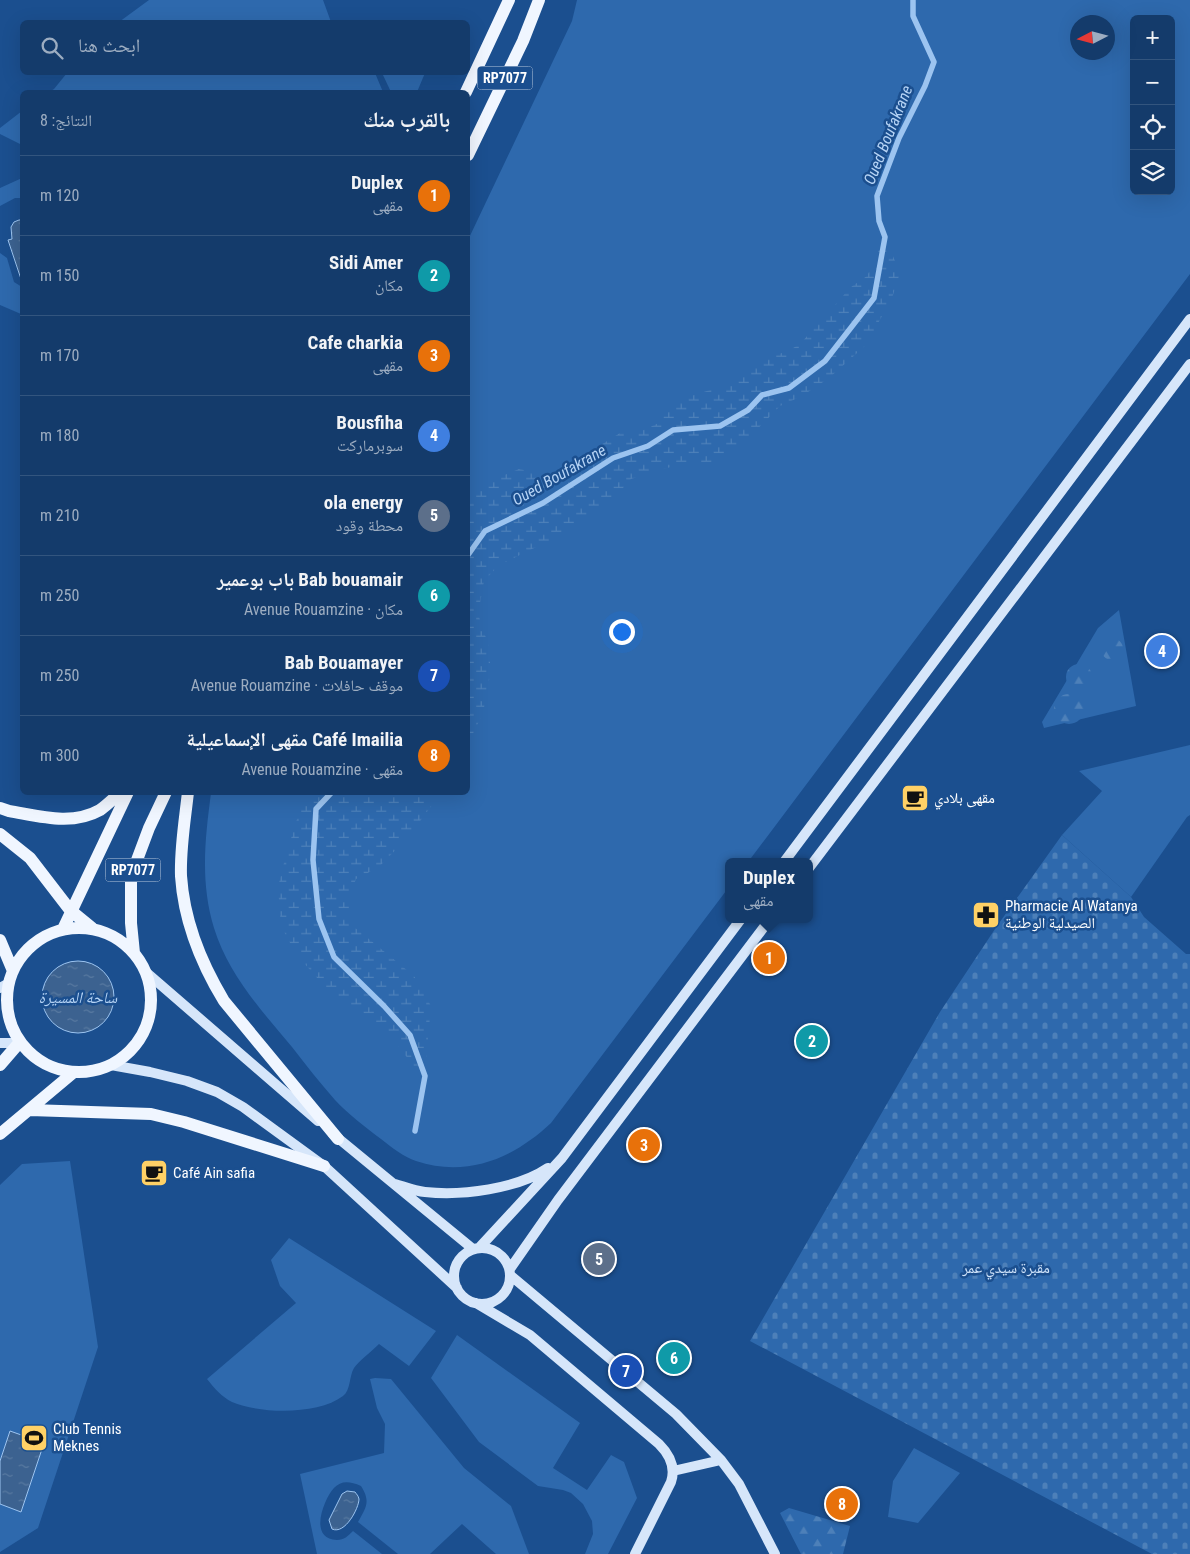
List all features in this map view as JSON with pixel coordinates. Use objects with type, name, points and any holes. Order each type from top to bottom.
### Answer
[{"type":"main road","name":"RP7077","points":[[467,90],[509,0]]},
{"type":"main road","name":"RP7077","points":[[470,150],[523,41],[539,0]]},
{"type":"main road","points":[[787,858],[1190,319]]},
{"type":"main road","points":[[813,863],[1190,364]]},
{"type":"main road","points":[[0,808],[9,811],[72,819],[86,816],[101,809],[117,795]]},
{"type":"main road","name":"RP7077","points":[[62,929],[127,795]]},
{"type":"main road","name":"RP7077","points":[[134,953],[131,924],[131,876],[149,828],[165,795]]},
{"type":"main road","points":[[188,795],[182,840],[181,876],[186,911],[200,956],[210,979],[224,1002],[338,1139]]},
{"type":"main road","points":[[0,834],[30,858],[70,910],[92,928]]},
{"type":"main road","points":[[457,1288],[454,1279],[458,1261],[465,1254],[476,1248],[562,1158],[738,923]]},
{"type":"main road","points":[[476,1304],[493,1302],[506,1292],[510,1272],[558,1200],[767,923]]},
{"type":"main road","name":"RP7077","points":[[92,928],[108,933],[122,941],[134,953],[147,973],[152,994],[150,1016],[142,1036],[129,1053],[111,1065],[98,1070],[74,1072],[51,1067],[33,1057],[19,1043],[10,1020],[7,1002],[7,980],[25,952],[42,937],[62,929],[92,928]]},
{"type":"main road","points":[[0,940],[7,980]]},
{"type":"main road","points":[[147,973],[338,1139],[392,1183],[476,1248],[487,1248],[501,1255],[510,1272],[676,1414],[722,1460],[740,1484],[776,1554]]},
{"type":"main road","points":[[0,1043],[19,1043]]},
{"type":"main road","points":[[0,1065],[19,1043]]},
{"type":"main road","points":[[111,1065],[187,1081],[217,1092],[243,1107],[324,1166],[457,1288],[462,1295],[530,1335],[659,1444],[669,1457],[674,1471],[667,1493],[635,1554]]},
{"type":"main road","points":[[0,1134],[74,1072]]},
{"type":"main road","points":[[30,1110],[151,1114],[184,1122],[324,1166]]},
{"type":"main road","points":[[392,1183],[424,1192],[481,1191],[510,1184],[540,1173],[562,1158]]},
{"type":"main road","points":[[674,1471],[722,1460]]},
{"type":"green space","points":[[149,0],[323,0],[330,20],[122,20]]},
{"type":"green space","points":[[577,0],[1190,0],[1190,274],[751,858],[725,858],[725,892],[551,1123],[521,1146],[489,1162],[471,1166],[435,1166],[416,1161],[398,1152],[340,1105],[257,1005],[237,976],[220,945],[214,928],[207,894],[205,860],[209,810],[211,795],[470,795],[470,236],[572,21]]},
{"type":"green space","points":[[65,75],[376,75],[382,90],[52,90]]},
{"type":"green space","points":[[383,75],[424,75],[418,90],[390,90]]},
{"type":"green space","points":[[20,113],[20,144],[0,134],[0,128]]},
{"type":"green space","points":[[20,179],[20,198],[15,198],[0,206],[0,188]]},
{"type":"green space","points":[[885,237],[900,273],[892,298],[866,345],[829,378],[802,396],[780,406],[735,452],[713,463],[687,462],[631,479],[615,497],[593,515],[557,537],[499,565],[484,581],[478,614],[490,650],[490,675],[483,713],[470,740],[470,495],[487,482],[519,469],[539,473],[559,471],[620,433],[641,431],[661,422],[668,407],[681,399],[723,386],[767,358],[788,351],[800,344],[851,287],[867,276]]},
{"type":"green space","points":[[0,253],[7,258],[14,282],[20,286],[20,314],[0,305]]},
{"type":"green space","points":[[1119,610],[1136,706],[1044,728],[1042,722],[1098,628]]},
{"type":"green space","points":[[1112,638],[1120,641],[1123,649],[1120,657],[1112,660],[1104,657],[1101,649],[1104,641]]},
{"type":"green space","points":[[1079,664],[1088,668],[1092,677],[1088,686],[1079,690],[1070,686],[1066,677],[1070,668]]},
{"type":"green space","points":[[1069,694],[1080,698],[1084,709],[1080,720],[1069,724],[1058,720],[1054,709],[1058,698]]},
{"type":"green space","points":[[1190,745],[1190,815],[1131,897],[1062,835],[1102,791],[1079,771]]},
{"type":"green space","points":[[300,795],[440,795],[409,836],[379,867],[356,879],[349,897],[349,915],[353,926],[414,976],[431,1006],[424,1080],[396,1043],[326,988],[296,954],[281,926],[278,887],[298,816]]},
{"type":"green space","name":"مقبرة سيدي عمر","points":[[1062,835],[1131,897],[1144,917],[1186,954],[1190,954],[1190,1554],[1152,1554],[750,1341],[940,1012],[997,926]]},
{"type":"green space","name":"Club Tennis Meknes","points":[[70,1161],[98,1347],[38,1528],[0,1552],[0,1185],[22,1164]]},
{"type":"green space","points":[[289,1238],[436,1331],[409,1366],[379,1344],[354,1368],[346,1393],[343,1396],[319,1407],[289,1411],[244,1406],[228,1400],[215,1389],[207,1379],[296,1303],[280,1286],[271,1260]]},
{"type":"green space","points":[[457,1335],[580,1423],[553,1468],[587,1490],[611,1455],[624,1462],[637,1498],[608,1554],[585,1554],[593,1534],[592,1521],[583,1504],[571,1493],[538,1486],[479,1442],[431,1378]]},
{"type":"green space","points":[[370,1379],[391,1379],[464,1468],[511,1506],[529,1554],[496,1554],[462,1524],[430,1554],[398,1554],[358,1522],[365,1508],[366,1496],[361,1486],[348,1482],[338,1484],[331,1491],[321,1515],[320,1526],[322,1532],[330,1539],[337,1540],[348,1536],[353,1531],[382,1554],[317,1554],[300,1474],[384,1453],[385,1424],[377,1408]]},
{"type":"green space","points":[[914,1448],[960,1473],[918,1523],[888,1517],[893,1481]]},
{"type":"green space","points":[[789,1508],[850,1526],[843,1554],[801,1554],[780,1513]]},
{"type":"water","points":[[20,220],[20,276],[8,240],[12,239],[11,227],[14,222]]},
{"type":"water","name":"ساحة المسيرة","points":[[78,961],[98,967],[108,977],[114,997],[108,1017],[98,1027],[78,1033],[58,1027],[48,1017],[42,997],[48,977],[58,967]]},
{"type":"water","points":[[10,1431],[44,1443],[21,1512],[0,1504],[0,1461]]},
{"type":"water","points":[[347,1491],[355,1492],[358,1496],[357,1508],[346,1525],[337,1530],[332,1529],[329,1520],[342,1494]]},
{"type":"waterway","name":"Oued Boufakrane","points":[[470,552],[485,531],[543,503],[613,458],[648,446],[673,430],[720,426],[748,410],[762,395],[789,388],[825,361],[874,298],[885,237],[879,221],[877,196],[899,138],[925,86],[934,62],[913,16],[913,0]]},
{"type":"waterway","name":"Oued Boufakrane","points":[[329,795],[316,809],[313,860],[319,919],[334,957],[384,1006],[410,1035],[425,1076],[415,1131]]},
{"type":"place","name":"Bousfiha","points":[[1162,651]]},
{"type":"place","name":"مقهى بلادي","points":[[915,798]]},
{"type":"place","name":"Pharmacie Al Watanya الصيدلية الوطنية","points":[[986,915]]},
{"type":"place","name":"Duplex","points":[[769,958]]},
{"type":"place","name":"Sidi Amer","points":[[812,1041]]},
{"type":"place","name":"Cafe charkia","points":[[644,1145]]},
{"type":"place","name":"Café Ain safia","points":[[154,1173]]},
{"type":"place","name":"ola energy","points":[[599,1259]]},
{"type":"place","name":"Bab bouamair باب بوعمير","points":[[674,1358]]},
{"type":"place","name":"Bab Bouamayer","points":[[626,1371]]},
{"type":"place","name":"Club Tennis Meknes","points":[[34,1438]]},
{"type":"place","name":"Café Imailia مقهى الإسماعيلية","points":[[842,1504]]}]
